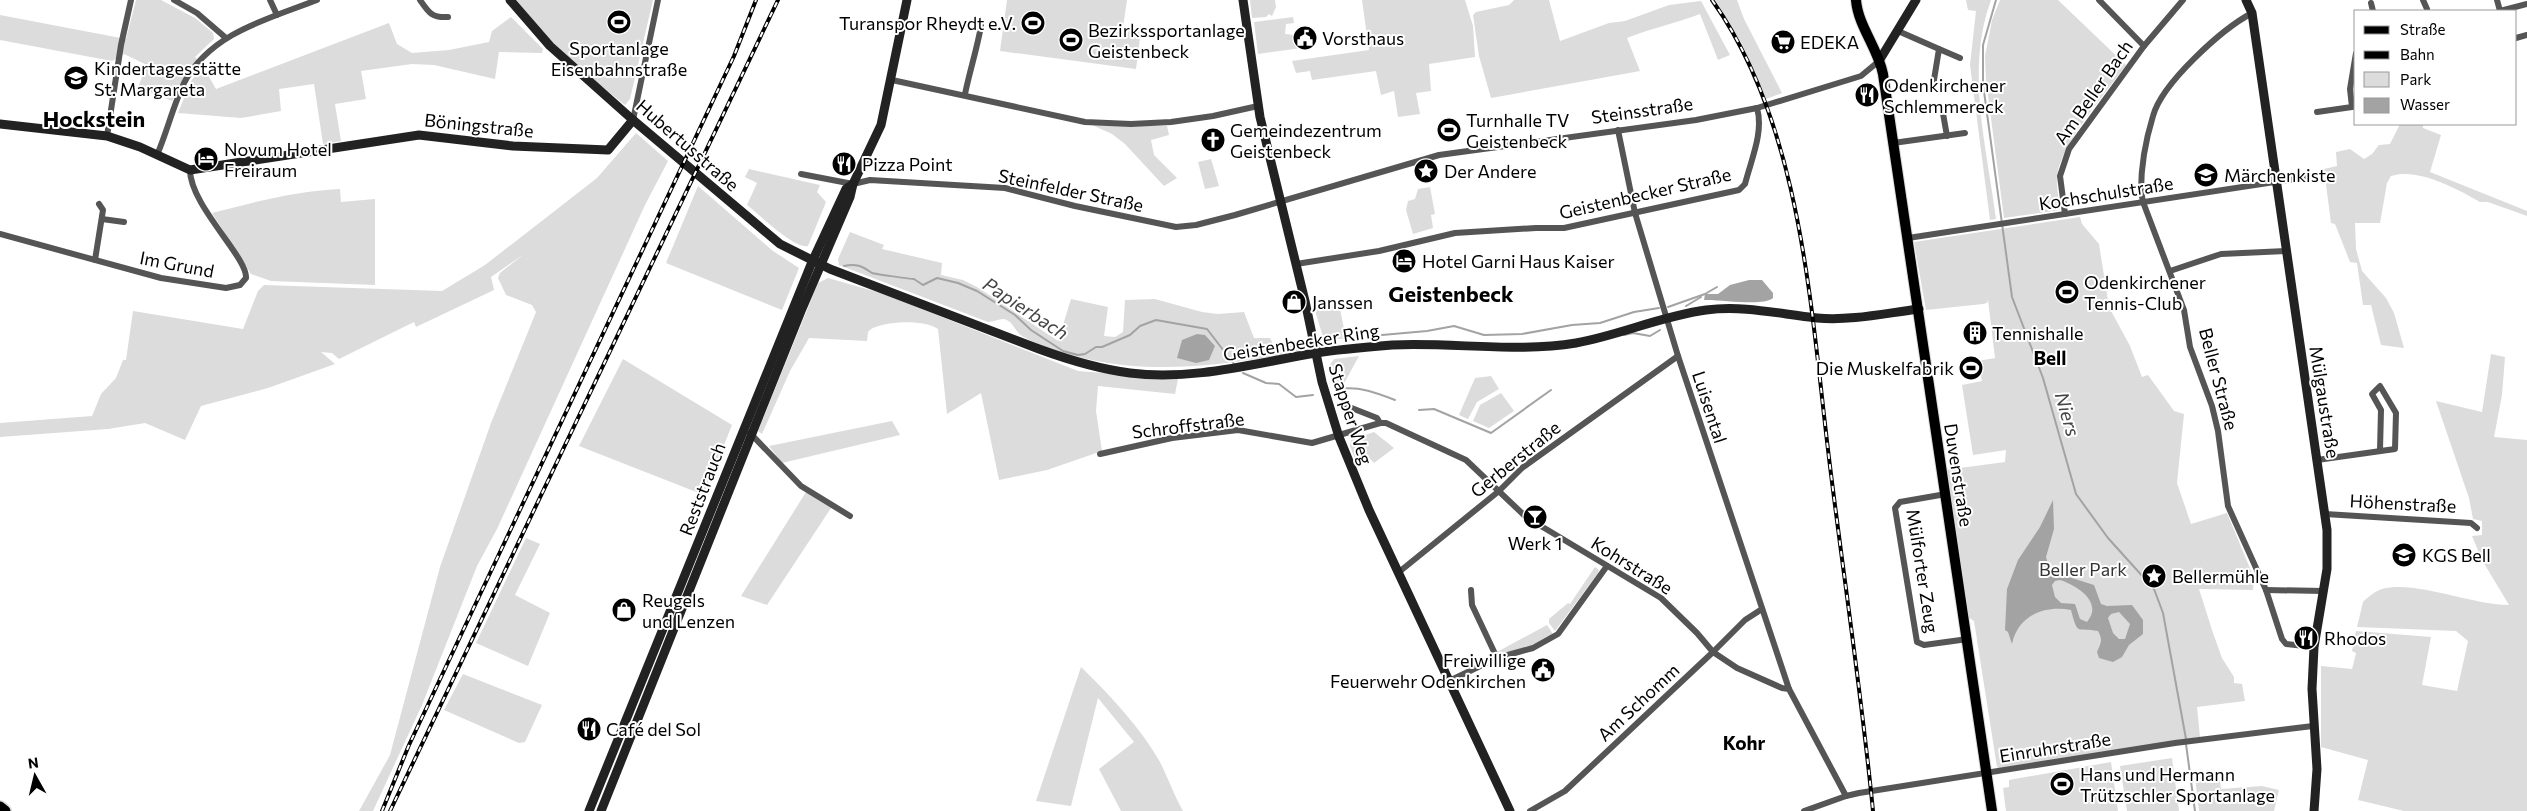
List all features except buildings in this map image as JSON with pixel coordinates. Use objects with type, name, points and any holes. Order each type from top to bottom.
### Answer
[{"type":"highway","points":[[0,807],[5,811]]},
{"type":"main road","name":"Hubertusstraße","points":[[510,0],[550,46],[633,120],[780,244],[816,263]]},
{"type":"main road","name":"Reststrauch","points":[[589,811],[743,428],[760,394],[846,189],[853,184],[881,125],[892,80],[907,0]]},
{"type":"main road","name":"Stapper Weg","points":[[1243,0],[1258,106],[1315,353],[1339,437],[1369,510],[1510,811]]},
{"type":"main road","name":"Duvenstraße","points":[[1856,0],[1859,13],[1880,60],[1919,308],[1992,811]]},
{"type":"main road","name":"Steinsstraße","points":[[1880,60],[1916,0]]},
{"type":"main road","name":"Mülgaustraße","points":[[2246,0],[2252,13],[2329,550],[2314,647],[2313,726],[2317,769],[2314,811]]},
{"type":"main road","name":"Böningstraße","points":[[190,170],[419,135],[512,146],[608,150],[633,120]]},
{"type":"main road","points":[[0,124],[106,136],[157,155],[190,170]]},
{"type":"main road","name":"Reststrauch","points":[[600,811],[752,435],[816,263]]},
{"type":"main road","name":"Geistenbecker Ring","points":[[816,263],[1074,362],[1132,373],[1218,371],[1315,353],[1408,344],[1520,347],[1560,345],[1595,338],[1666,318],[1722,308],[1762,310],[1827,318],[1919,308]]},
{"type":"street","points":[[106,136],[121,45],[131,0]]},
{"type":"street","points":[[174,0],[197,13],[226,38]]},
{"type":"street","points":[[270,0],[276,15]]},
{"type":"street","points":[[157,155],[184,84],[200,60],[226,38],[276,15],[317,0]]},
{"type":"street","points":[[420,0],[429,14],[436,18],[448,16]]},
{"type":"street","points":[[633,120],[658,0]]},
{"type":"street","name":"Am Beller Bach","points":[[2066,214],[2060,176],[2066,156],[2144,46],[2183,0]]},
{"type":"street","points":[[2423,0],[2428,10]]},
{"type":"street","points":[[2104,2],[2144,46]]},
{"type":"street","points":[[2371,3],[2373,10]]},
{"type":"street","points":[[2504,10],[2527,4]]},
{"type":"street","name":"Beller Straße","points":[[2252,13],[2195,58],[2164,95],[2153,115],[2141,181],[2143,202],[2189,326],[2190,347],[2218,428],[2228,506],[2266,590],[2282,639],[2286,644],[2314,647]]},
{"type":"street","points":[[965,94],[972,59],[976,53],[982,26]]},
{"type":"street","points":[[1898,31],[1960,58]]},
{"type":"street","points":[[1933,86],[1939,49]]},
{"type":"street","name":"Steinsstraße","points":[[1281,202],[1439,155],[1696,120],[1757,108],[1861,76],[1880,60]]},
{"type":"street","points":[[2317,112],[2352,107],[2351,80],[2354,64]]},
{"type":"street","points":[[892,80],[965,94],[1085,122],[1131,124],[1213,116],[1258,106]]},
{"type":"street","name":"Geistenbecker Straße","points":[[1296,264],[1379,251],[1455,233],[1564,228],[1739,190],[1745,184],[1761,120],[1757,108]]},
{"type":"street","points":[[1942,108],[1947,136]]},
{"type":"street","name":"Luisental","points":[[1618,130],[1635,213],[1666,318],[1789,689]]},
{"type":"street","points":[[1893,143],[1965,133]]},
{"type":"street","name":"Im Grund","points":[[0,234],[161,278],[226,288],[242,284],[246,274],[244,267],[215,227],[202,204],[190,179],[190,170]]},
{"type":"street","points":[[801,174],[853,184]]},
{"type":"street","name":"Kochschulstraße","points":[[1908,238],[2308,177]]},
{"type":"street","name":"Steinfelder Straße","points":[[853,184],[870,180],[1005,188],[1068,204],[1176,227],[1204,224],[1281,202]]},
{"type":"street","points":[[95,260],[103,210],[99,204]]},
{"type":"street","points":[[102,218],[124,222]]},
{"type":"street","points":[[2170,271],[2221,254],[2286,251]]},
{"type":"street","name":"Gerberstraße","points":[[1399,572],[1499,491],[1522,468],[1678,356]]},
{"type":"street","points":[[2317,460],[2395,449],[2396,413],[2380,386],[2372,394],[2381,410],[2380,450]]},
{"type":"street","name":"Kohrstraße","points":[[1344,405],[1377,418],[1380,423],[1458,455],[1526,517],[1660,598],[1714,652],[1737,668],[1782,688],[1789,689]]},
{"type":"street","points":[[1339,437],[1380,423]]},
{"type":"street","points":[[743,428],[801,486],[850,516]]},
{"type":"street","name":"Schroffstraße","points":[[1100,454],[1172,438],[1238,430],[1309,443],[1339,437]]},
{"type":"street","name":"Mülforter Zeug","points":[[1946,494],[1900,502],[1895,508],[1917,642],[1924,645],[1968,639]]},
{"type":"street","name":"Höhenstraße","points":[[2325,514],[2471,522],[2477,528]]},
{"type":"street","points":[[1449,681],[1497,658],[1533,648],[1558,634],[1607,566]]},
{"type":"street","points":[[1470,590],[1472,605],[1497,658]]},
{"type":"street","points":[[2266,590],[2323,591]]},
{"type":"street","name":"Am Schomm","points":[[1530,811],[1565,791],[1714,652],[1744,620],[1762,609]]},
{"type":"street","points":[[1789,689],[1846,796]]},
{"type":"street","name":"Einruhrstraße","points":[[1804,811],[1846,796],[2192,740],[2313,726]]},
{"type":"green space","points":[[136,0],[161,0],[195,18],[213,33],[214,39],[195,57],[197,59],[178,87],[172,101],[138,87],[147,65],[124,54],[112,61],[0,40],[0,15],[126,39]]},
{"type":"green space","points":[[512,0],[653,0],[630,99],[625,105],[556,50]]},
{"type":"green space","name":"Bezirkssportanlage Geistenbeck","points":[[1007,0],[1127,0],[1123,27],[1141,30],[1136,69],[1000,51]]},
{"type":"green space","points":[[1250,0],[1275,0],[1276,7],[1272,16],[1269,14],[1266,17],[1252,18]]},
{"type":"green space","points":[[1362,0],[1465,0],[1473,26],[1475,57],[1429,64],[1431,91],[1416,93],[1420,114],[1398,117],[1394,91],[1381,95],[1376,71],[1312,80],[1310,71],[1296,73],[1292,61],[1369,50]]},
{"type":"green space","points":[[1514,0],[1549,0],[1560,41],[1609,23],[1625,21],[1669,5],[1701,1],[1730,55],[1718,60],[1700,14],[1627,38],[1640,71],[1491,98],[1479,56],[1473,15],[1476,12],[1509,5]]},
{"type":"green space","points":[[1714,0],[1737,0],[1744,19],[1782,93],[1766,99],[1742,44]]},
{"type":"green space","points":[[1966,0],[1991,0],[1983,27],[1979,81],[1980,109],[1996,219],[1990,220],[1970,65],[1976,11],[1968,10]]},
{"type":"green space","points":[[2000,0],[2058,0],[2126,65],[2075,134],[2060,163],[2057,188],[2060,210],[2004,218],[1986,80],[1985,56],[1992,20]]},
{"type":"green space","points":[[511,17],[543,49],[542,53],[499,52],[495,79],[434,65],[412,64],[361,71],[366,99],[335,104],[341,141],[323,144],[314,84],[279,89],[281,111],[241,118],[178,113],[191,81],[203,66],[216,89],[389,23],[397,44],[412,53],[449,50],[489,42],[492,31]]},
{"type":"green space","points":[[1293,17],[1294,23],[1286,24],[1285,34],[1295,35],[1296,43],[1300,43],[1302,48],[1258,54],[1254,22]]},
{"type":"green space","points":[[1092,125],[1167,126],[1169,135],[1151,140],[1154,155],[1177,178],[1164,186],[1125,144],[1112,134]]},
{"type":"green space","points":[[2400,125],[2423,125],[2423,128],[2441,135],[2430,172],[2527,211],[2527,216],[2488,202],[2480,202],[2449,186],[2425,177],[2413,174],[2391,176],[2387,183],[2380,223],[2355,223],[2356,249],[2362,271],[2386,298],[2394,313],[2404,348],[2381,345],[2371,305],[2363,305],[2357,263],[2350,262],[2335,224],[2331,223],[2324,169],[2337,166],[2336,152],[2350,149],[2364,159],[2372,154],[2379,145],[2390,144]]},
{"type":"green space","points":[[636,133],[668,161],[645,205],[497,529],[477,566],[422,705],[373,811],[359,811],[390,755],[440,567],[491,423],[536,312],[532,305],[506,295],[498,278],[500,273],[524,254],[491,277],[494,290],[416,327],[414,322],[339,359],[332,353],[321,352],[335,364],[268,388],[201,406],[185,440],[145,423],[108,429],[0,437],[0,423],[92,416],[101,394],[116,378],[123,360],[126,360],[133,311],[243,329],[258,291],[264,285],[442,291],[485,265],[597,178]]},
{"type":"green space","points":[[1211,159],[1219,186],[1205,189],[1198,162]]},
{"type":"green space","points":[[749,169],[820,185],[817,192],[826,202],[808,246],[794,242],[786,237],[747,205],[757,183],[745,177]]},
{"type":"green space","points":[[698,186],[773,251],[799,268],[782,310],[666,263]]},
{"type":"green space","points":[[1430,187],[1435,214],[1431,215],[1433,228],[1413,234],[1406,210],[1408,201],[1415,199],[1418,189]]},
{"type":"green space","points":[[340,189],[341,202],[375,199],[375,285],[271,281],[251,274],[212,213],[291,195]]},
{"type":"green space","name":"Beller Park","points":[[2080,217],[2082,224],[2099,244],[2109,307],[2130,346],[2142,377],[2148,375],[2174,411],[2184,414],[2177,483],[2191,524],[2227,513],[2254,578],[2253,590],[2199,589],[2222,658],[2234,677],[2234,683],[2242,684],[2245,701],[2197,707],[2200,737],[1999,768],[1997,767],[1974,621],[1968,617],[1945,470],[2005,462],[2006,450],[1973,455],[1962,385],[1982,381],[1978,361],[1995,358],[1988,300],[1987,303],[1983,304],[1926,310],[1914,242]]},
{"type":"green space","points":[[850,232],[884,245],[882,249],[942,263],[941,275],[963,280],[977,287],[1058,341],[1071,299],[1108,307],[1104,336],[1115,337],[1123,332],[1125,300],[1155,299],[1202,312],[1218,314],[1244,312],[1254,338],[1270,338],[1274,346],[1304,345],[1305,351],[1219,364],[1162,367],[1104,362],[1068,354],[1028,339],[1006,320],[1001,319],[988,322],[839,265],[838,259]]},
{"type":"green space","points":[[828,278],[884,294],[1078,371],[1178,379],[1175,394],[1098,386],[1096,411],[1102,451],[1047,470],[999,480],[981,393],[947,414],[938,329],[915,322],[905,322],[886,324],[871,329],[868,332],[867,341],[809,338],[790,371],[762,434],[758,431],[818,283]]},
{"type":"green space","points":[[1339,304],[1346,339],[1325,339],[1314,307]]},
{"type":"green space","points":[[2491,354],[2505,357],[2502,395],[2494,437],[2527,440],[2527,811],[2404,811],[2358,800],[2368,760],[2321,747],[2321,666],[2352,669],[2356,653],[2352,651],[2356,631],[2431,637],[2422,685],[2457,691],[2468,641],[2456,631],[2357,627],[2363,602],[2379,590],[2396,587],[2427,590],[2494,604],[2509,605],[2482,560],[2472,536],[2482,535],[2482,521],[2473,519],[2469,498],[2436,401],[2482,412]]},
{"type":"green space","points":[[1359,356],[1341,389],[1337,392],[1334,390],[1329,366],[1334,359]]},
{"type":"green space","points":[[623,359],[732,425],[704,495],[579,446]]},
{"type":"green space","points":[[1491,376],[1499,389],[1477,402],[1468,419],[1459,415],[1475,378]]},
{"type":"green space","points":[[1501,393],[1514,411],[1489,428],[1473,421],[1480,405]]},
{"type":"green space","points":[[892,421],[900,435],[782,463],[769,446]]},
{"type":"green space","points":[[1374,432],[1394,448],[1374,463],[1363,451],[1355,459],[1350,446],[1351,440]]},
{"type":"green space","points":[[806,492],[831,508],[767,605],[741,596]]},
{"type":"green space","points":[[526,538],[540,544],[515,595],[550,613],[528,666],[476,643]]},
{"type":"green space","points":[[1595,567],[1599,570],[1598,573],[1555,631],[1549,623],[1549,619],[1568,603],[1570,604]]},
{"type":"green space","points":[[1547,625],[1553,634],[1538,643],[1500,656],[1497,652]]},
{"type":"green space","points":[[1081,667],[1113,700],[1143,736],[1160,762],[1183,811],[1121,811],[1099,769],[1134,742],[1098,698],[1071,806],[1036,801]]},
{"type":"green space","points":[[463,674],[542,705],[525,742],[519,743],[444,710]]},
{"type":"green space","points":[[2172,758],[2179,811],[2127,811],[2120,766]]},
{"type":"green space","name":"Hans und Hermann Trützschler Sportanlage","points":[[2111,762],[2118,811],[2006,811],[2003,788],[2009,787],[2009,780]]},
{"type":"green space","points":[[2219,775],[2221,789],[2262,786],[2279,790],[2274,811],[2199,811],[2195,777]]},
{"type":"water","points":[[1749,280],[1762,280],[1773,293],[1773,298],[1760,302],[1704,300],[1705,294],[1718,294],[1730,285]]},
{"type":"water","points":[[1197,334],[1205,335],[1215,346],[1209,360],[1196,363],[1177,358],[1182,340]]},
{"type":"water","points":[[2053,500],[2054,529],[2046,557],[2049,567],[2056,573],[2094,585],[2101,604],[2107,606],[2132,605],[2143,620],[2143,634],[2129,645],[2122,657],[2113,662],[2099,658],[2097,652],[2101,639],[2100,634],[2098,631],[2079,629],[2075,624],[2071,610],[2052,609],[2034,614],[2020,626],[2012,644],[2008,632],[2005,630],[2007,589],[2018,560],[2040,527]],"holes":[[[2060,580],[2080,590],[2090,601],[2092,608],[2087,622],[2080,619],[2075,604],[2061,603],[2055,597],[2052,585],[2055,581]],[[2119,612],[2130,624],[2125,639],[2119,639],[2113,633],[2108,618],[2111,614]]]},
{"type":"waterway","name":"Niers","points":[[1996,0],[1983,45],[1983,84],[2012,297],[2043,378],[2076,494],[2108,538],[2154,589],[2163,613],[2186,739]]},
{"type":"waterway","name":"Papierbach","points":[[844,266],[855,265],[872,273],[914,279],[923,285],[937,278],[958,283],[977,291],[1015,315],[1031,330],[1063,351],[1078,355],[1085,354],[1096,347],[1102,347],[1130,335],[1140,326],[1156,320],[1207,329],[1234,364]]},
{"type":"waterway","name":"Papierbach","points":[[1668,307],[1705,294],[1717,287]]},
{"type":"waterway","name":"Papierbach","points":[[1686,306],[1701,297]]},
{"type":"waterway","points":[[1382,335],[1427,331],[1454,326],[1484,335],[1522,334],[1572,325],[1600,323],[1634,312],[1659,308]]},
{"type":"waterway","name":"Papierbach","points":[[1624,335],[1633,333],[1650,336],[1660,330]]},
{"type":"waterway","name":"Papierbach","points":[[1243,373],[1266,383],[1279,384],[1296,397],[1313,395]]},
{"type":"waterway","name":"Papierbach","points":[[1340,389],[1361,389],[1395,400]]},
{"type":"waterway","name":"Papierbach","points":[[1419,410],[1434,409],[1491,433],[1551,390]]},
{"type":"waterway","name":"Niers","points":[[2186,744],[2195,811]]},
{"type":"railway","points":[[382,811],[409,745],[734,56],[756,0]]},
{"type":"railway","points":[[390,811],[778,0]]},
{"type":"railway","points":[[1712,0],[1743,51],[1767,107],[1785,166],[1799,228],[1817,353],[1873,811]]},
{"type":"place","name":"Sportanlage Eisenbahnstraße","points":[[619,22]]},
{"type":"place","name":"Turanspor Rheydt e.V.","points":[[1033,23]]},
{"type":"place","name":"Vorsthaus","points":[[1305,38]]},
{"type":"place","name":"Bezirkssportanlage Geistenbeck","points":[[1071,40]]},
{"type":"place","name":"EDEKA","points":[[1783,42]]},
{"type":"place","name":"Kindertagesstätte St. Margareta","points":[[76,78]]},
{"type":"place","name":"Odenkirchener Schlemmereck","points":[[1867,95]]},
{"type":"place","name":"Turnhalle TV Geistenbeck","points":[[1449,130]]},
{"type":"place","name":"Gemeindezentrum Geistenbeck","points":[[1213,140]]},
{"type":"place","name":"Novum Hotel Freiraum","points":[[206,159]]},
{"type":"place","name":"Pizza Point","points":[[844,164]]},
{"type":"place","name":"Der Andere","points":[[1426,171]]},
{"type":"place","name":"Märchenkiste","points":[[2206,175]]},
{"type":"place","name":"Hotel Garni Haus Kaiser","points":[[1404,261]]},
{"type":"place","name":"Odenkirchener Tennis-Club","points":[[2067,292]]},
{"type":"place","name":"Janssen","points":[[1294,302]]},
{"type":"place","name":"Tennishalle","points":[[1975,333]]},
{"type":"place","name":"Die Muskelfabrik","points":[[1971,368]]},
{"type":"place","name":"Werk 1","points":[[1535,517]]},
{"type":"place","name":"KGS Bell","points":[[2404,555]]},
{"type":"place","name":"Bellermühle","points":[[2154,576]]},
{"type":"place","name":"Reugels und Lenzen","points":[[624,610]]},
{"type":"place","name":"Rhodos","points":[[2306,638]]},
{"type":"place","name":"Freiwillige Feuerwehr Odenkirchen","points":[[1543,670]]},
{"type":"place","name":"Café del Sol","points":[[589,729]]},
{"type":"place","name":"Hans und Hermann Trützschler Sportanlage","points":[[2062,784]]},
{"type":"district","name":"Hockstein","points":[[94,118]]},
{"type":"district","name":"Geistenbeck","points":[[1451,293]]},
{"type":"district","name":"Bell","points":[[2050,357]]},
{"type":"district","name":"Kohr","points":[[1744,742]]}]
